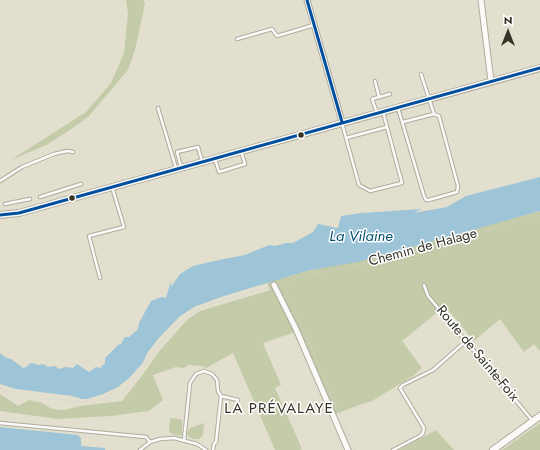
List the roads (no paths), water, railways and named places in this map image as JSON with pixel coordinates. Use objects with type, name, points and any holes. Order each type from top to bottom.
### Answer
[{"type":"street","points":[[307,0],[342,122]]},
{"type":"street","points":[[481,0],[492,81]]},
{"type":"street","points":[[0,215],[19,213],[540,68]]},
{"type":"street","points":[[274,285],[305,348],[348,450]]},
{"type":"street","points":[[493,450],[540,416]]},
{"type":"lane","points":[[237,38],[272,29],[277,36],[314,25]]},
{"type":"lane","points":[[421,74],[434,114]]},
{"type":"lane","points":[[375,80],[380,97]]},
{"type":"lane","points":[[342,122],[359,184],[370,191],[402,183],[388,127],[372,99],[390,94]]},
{"type":"lane","points":[[158,108],[179,168]]},
{"type":"lane","points":[[398,108],[402,122],[424,196],[426,200],[457,192],[458,186],[439,116],[434,114],[402,122]]},
{"type":"lane","points":[[346,138],[388,127]]},
{"type":"lane","points":[[179,168],[177,152],[198,146],[202,162]]},
{"type":"lane","points":[[0,181],[22,167],[54,154],[67,151],[72,152]]},
{"type":"lane","points":[[214,158],[219,172],[245,164],[241,151]]},
{"type":"lane","points":[[40,196],[81,184]]},
{"type":"lane","points":[[100,278],[89,236],[124,227],[112,186]]},
{"type":"lane","points":[[6,204],[30,199]]},
{"type":"lane","name":"Route de Sainte-Foix","points":[[424,285],[428,296],[533,421]]},
{"type":"lane","points":[[393,450],[420,436],[423,433],[424,428],[400,388],[403,384],[433,370],[466,341]]},
{"type":"lane","points":[[184,440],[190,383],[193,377],[200,372],[209,372],[217,380],[218,391],[221,396],[216,442],[213,450],[217,450]]},
{"type":"lane","points":[[221,396],[238,400]]},
{"type":"lane","points":[[0,423],[146,437],[150,442]]},
{"type":"lane","points":[[140,450],[150,442],[160,439],[174,438],[197,444],[206,450]]},
{"type":"water","name":"La Vilaine","points":[[540,177],[540,211],[358,262],[310,270],[221,297],[194,307],[179,317],[158,339],[148,352],[142,364],[129,378],[118,387],[103,394],[82,399],[72,396],[16,389],[0,384],[0,353],[23,368],[31,363],[39,365],[43,364],[48,367],[56,366],[58,369],[66,367],[73,368],[77,364],[89,372],[96,367],[100,368],[105,363],[105,358],[118,345],[121,344],[125,337],[129,337],[138,329],[139,323],[151,301],[161,297],[166,298],[171,281],[171,287],[180,274],[193,266],[245,255],[269,245],[275,246],[293,243],[313,232],[318,224],[338,228],[341,216],[361,213],[422,209],[414,213],[447,207],[466,196]]},
{"type":"water","points":[[0,427],[78,435],[81,438],[81,446],[105,448],[105,450],[0,450]]},
{"type":"district","name":"LA PRÉVALAYE","points":[[279,409]]}]
